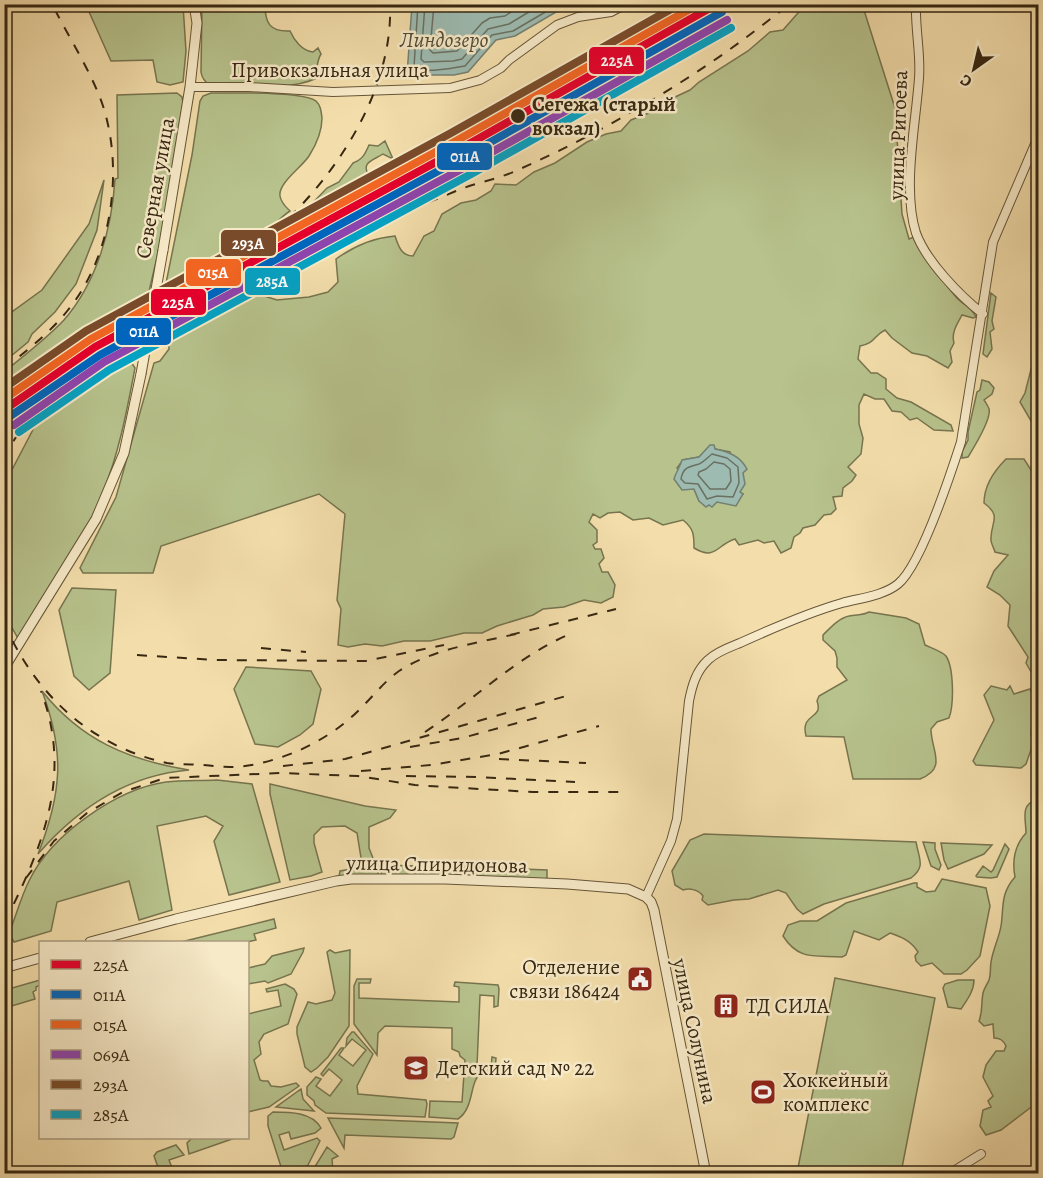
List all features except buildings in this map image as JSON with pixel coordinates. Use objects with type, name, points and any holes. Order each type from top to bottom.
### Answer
[{"type":"street","name":"Северная улица","points":[[4,668],[96,519],[124,453],[141,374],[190,87],[197,23],[194,4]]},
{"type":"street","name":"Привокзальная улица","points":[[190,87],[249,87],[333,92],[450,88],[480,80],[501,68],[546,32],[568,20],[603,14],[626,4]]},
{"type":"street","name":"улица Ригоева","points":[[916,4],[920,74],[911,191],[916,234],[946,279],[983,314]]},
{"type":"street","points":[[646,897],[671,842],[677,819],[689,701],[697,674],[709,658],[792,621],[889,589],[903,579],[929,527],[961,442],[993,242],[1038,137]]},
{"type":"street","name":"улица Спиридонова","points":[[94,941],[176,919],[351,879],[445,879],[567,884],[628,889],[646,897]]},
{"type":"street","name":"улица Солунина","points":[[646,897],[654,910],[706,1173]]},
{"type":"street","points":[[4,968],[39,958]]},
{"type":"street","points":[[949,1173],[981,1154]]},
{"type":"green space","points":[[859,4],[863,7],[895,108],[902,214],[909,239],[914,237],[944,283],[976,317],[962,315],[958,322],[950,351],[952,362],[948,368],[927,356],[912,353],[885,330],[869,343],[860,346],[858,359],[871,373],[877,373],[886,379],[886,389],[897,398],[911,402],[951,425],[953,431],[934,430],[917,418],[910,420],[901,412],[892,411],[884,399],[875,399],[864,394],[859,405],[859,424],[863,438],[861,454],[848,467],[856,475],[843,488],[842,496],[833,497],[836,509],[831,514],[824,515],[815,525],[803,528],[794,537],[791,548],[781,553],[774,541],[764,543],[758,540],[739,545],[735,539],[716,551],[701,552],[694,548],[693,532],[683,520],[663,525],[649,518],[633,520],[620,512],[608,513],[600,518],[593,514],[589,522],[597,530],[597,542],[593,545],[595,549],[601,549],[604,558],[599,564],[602,572],[608,572],[615,585],[613,597],[601,603],[584,600],[564,607],[543,609],[533,615],[482,633],[464,633],[430,641],[404,641],[382,646],[338,645],[341,609],[337,600],[345,514],[319,494],[161,546],[153,573],[83,573],[80,568],[116,497],[154,363],[160,361],[169,349],[168,338],[159,329],[165,326],[168,330],[173,328],[172,323],[210,301],[216,305],[258,294],[277,300],[309,297],[328,292],[338,282],[336,259],[371,241],[395,236],[403,252],[413,256],[424,236],[434,231],[442,214],[461,203],[476,200],[491,191],[495,184],[516,185],[587,142],[621,131],[631,120],[654,111],[690,90],[748,51],[770,32],[783,30],[805,5]],"holes":[[[707,450],[730,452],[740,492],[743,494],[729,503],[717,502],[709,505],[699,501],[694,489],[677,468],[683,460],[699,457]]]},
{"type":"green space","points":[[86,5],[183,5],[186,51],[183,82],[170,85],[157,82],[153,60],[111,61]]},
{"type":"green space","points":[[202,5],[265,5],[266,17],[273,28],[290,31],[305,50],[313,52],[318,48],[321,54],[316,72],[317,78],[293,85],[279,86],[210,85],[204,80],[201,72]]},
{"type":"green space","points":[[177,93],[182,97],[183,103],[159,249],[146,304],[5,380],[5,371],[64,320],[76,305],[94,272],[106,235],[115,179],[118,178],[117,95]]},
{"type":"green space","points":[[211,93],[266,93],[309,98],[316,101],[320,107],[321,128],[309,156],[280,191],[281,201],[290,211],[268,231],[229,258],[164,293],[192,155],[200,101],[203,96]]},
{"type":"green space","points":[[385,141],[393,159],[383,154],[372,160],[366,168],[369,176],[343,190],[321,206],[300,216],[327,188],[339,182],[353,163],[363,156],[369,145],[378,146]]},
{"type":"green space","points":[[104,180],[97,230],[76,284],[55,312],[32,334],[28,342],[5,361],[5,317],[42,290],[89,224]]},
{"type":"green space","points":[[991,293],[996,297],[992,321],[994,329],[990,332],[992,349],[987,357],[983,354]]},
{"type":"green space","points":[[1038,342],[1038,433],[1020,402],[1025,393]]},
{"type":"green space","points":[[121,353],[127,356],[135,368],[122,431],[109,477],[86,530],[19,640],[7,619],[5,608],[4,485],[36,424],[69,389]]},
{"type":"green space","points":[[982,380],[989,382],[994,388],[992,394],[984,400],[989,409],[988,419],[968,457],[962,458],[962,452],[968,440],[977,392],[980,390]]},
{"type":"green space","points":[[1006,459],[1024,459],[1038,481],[1038,684],[1026,663],[1028,657],[1008,626],[1010,605],[987,587],[994,571],[1008,555],[995,552],[991,540],[994,516],[984,503],[990,479]]},
{"type":"green space","points":[[72,588],[116,590],[110,673],[89,690],[74,676],[59,610]]},
{"type":"green space","points":[[869,612],[906,618],[919,624],[925,645],[944,654],[949,662],[952,687],[951,712],[949,718],[937,722],[931,729],[936,764],[929,775],[920,779],[853,779],[844,737],[806,736],[806,723],[817,711],[819,696],[847,680],[837,667],[835,651],[823,640],[823,635],[842,619]]},
{"type":"green space","points":[[246,667],[311,671],[321,689],[313,724],[300,735],[278,747],[255,744],[234,689]]},
{"type":"green space","points":[[991,686],[1007,690],[1010,686],[1014,694],[1030,689],[1034,697],[1036,715],[1032,723],[1031,736],[1034,741],[1026,764],[1021,768],[976,765],[973,761],[994,720],[984,695]]},
{"type":"green space","points":[[42,691],[73,723],[107,745],[126,754],[189,770],[145,779],[106,797],[70,822],[38,854],[52,811],[58,772],[54,734]]},
{"type":"green space","points":[[217,780],[252,784],[280,882],[229,895],[214,841],[223,826],[206,816],[157,826],[172,910],[139,920],[129,881],[57,902],[51,931],[14,942],[9,933],[23,893],[39,864],[69,831],[106,804],[147,786],[172,781]]},
{"type":"green space","points":[[270,784],[365,806],[396,810],[390,818],[369,827],[369,848],[375,863],[362,864],[357,833],[345,826],[322,827],[314,835],[314,843],[322,872],[290,880],[270,794]]},
{"type":"green space","points":[[1038,796],[1038,1102],[1001,1130],[986,1135],[980,1126],[983,1110],[991,1107],[988,1101],[993,1096],[983,1077],[986,1065],[996,1051],[1004,1051],[1006,1046],[998,1038],[994,1038],[993,1024],[984,1026],[979,1021],[982,997],[990,978],[1005,895],[1015,877],[1015,854],[1026,833],[1026,809]]},
{"type":"green space","points":[[704,834],[916,842],[920,866],[911,878],[824,904],[803,914],[786,893],[778,890],[749,899],[708,905],[696,890],[683,890],[675,885],[672,871],[690,840]]},
{"type":"green space","points":[[923,842],[935,843],[941,865],[939,870],[931,866]]},
{"type":"green space","points":[[941,843],[992,845],[984,854],[948,869]]},
{"type":"green space","points":[[1005,844],[1009,849],[997,877],[977,877],[983,866],[991,872],[993,870]]},
{"type":"green space","points":[[375,865],[379,875],[339,877],[340,871]]},
{"type":"green space","points":[[379,865],[457,867],[456,876],[382,875]]},
{"type":"green space","points":[[464,867],[547,870],[547,882],[464,878]]},
{"type":"green space","points":[[942,879],[986,888],[990,906],[980,956],[961,974],[944,974],[932,963],[921,966],[916,961],[915,956],[918,952],[912,945],[890,933],[879,940],[854,931],[846,955],[842,957],[802,953],[795,950],[783,936],[788,925],[800,921],[817,921],[846,903],[914,883],[926,892],[935,891]]},
{"type":"green space","points":[[274,919],[276,928],[254,934],[256,940],[249,942],[185,941]]},
{"type":"green space","points":[[304,948],[291,974],[268,983],[265,981],[249,984],[249,968],[265,964],[272,956]]},
{"type":"green space","points":[[330,950],[335,953],[350,950],[349,1026],[328,1057],[311,1072],[305,1067],[297,1027],[308,1002],[316,1004],[332,1000],[335,993],[327,952]]},
{"type":"green space","points":[[835,978],[935,998],[901,1173],[797,1173]]},
{"type":"green space","points":[[357,979],[371,979],[370,983],[359,983],[359,998],[459,1002],[459,987],[454,986],[455,982],[498,985],[498,1006],[494,1007],[494,996],[480,995],[477,1066],[491,1067],[492,1057],[496,1058],[495,1071],[483,1073],[477,1077],[470,1102],[458,1119],[429,1117],[430,1101],[462,1102],[465,1060],[459,1052],[452,1049],[452,1028],[385,1026],[378,1033],[377,1055],[354,1024],[354,986]]},
{"type":"green space","points":[[39,980],[39,986],[33,992],[35,999],[5,1008],[5,990]]},
{"type":"green space","points":[[958,980],[974,980],[968,999],[961,1009],[948,1007],[943,988],[945,984]]},
{"type":"green space","points":[[285,984],[294,989],[297,994],[288,1024],[264,1034],[259,1042],[261,1054],[254,1060],[260,1080],[268,1081],[271,1086],[281,1087],[296,1083],[299,1086],[269,1107],[249,1112],[249,1014],[281,1006],[278,990],[267,992],[266,989]]},
{"type":"green space","points":[[352,1032],[373,1054],[357,1086],[358,1094],[426,1100],[425,1117],[326,1113],[315,1105],[307,1095],[307,1087],[316,1077],[321,1079],[316,1086],[330,1096],[342,1080],[329,1069],[323,1076],[321,1074],[341,1048],[344,1048],[339,1055],[353,1066],[366,1050],[352,1039],[346,1046],[347,1038]]},
{"type":"green space","points":[[301,1089],[303,1099],[314,1111],[276,1107]]},
{"type":"green space","points":[[273,1112],[306,1116],[321,1128],[315,1133],[291,1139],[289,1132],[279,1135],[284,1150],[317,1138],[320,1141],[304,1173],[283,1173],[268,1126],[268,1116]]},
{"type":"green space","points":[[328,1118],[458,1123],[454,1137],[451,1139],[345,1135],[344,1148]]},
{"type":"green space","points":[[191,1139],[232,1139],[189,1154],[187,1143]]},
{"type":"green space","points":[[176,1145],[184,1155],[169,1160],[174,1173],[160,1173],[154,1156],[157,1152]]},
{"type":"green space","points":[[327,1147],[338,1156],[332,1159],[333,1173],[311,1173]]},
{"type":"water","name":"Линдозеро","points":[[412,4],[579,5],[556,12],[515,36],[496,40],[468,72],[454,75],[407,75]]},
{"type":"water","points":[[710,445],[737,458],[747,469],[743,473],[745,484],[740,492],[743,494],[736,506],[717,502],[712,507],[709,505],[706,507],[699,501],[694,489],[682,490],[674,479],[682,460],[699,457]]},
{"type":"railway","points":[[4,369],[54,326],[83,288],[104,239],[110,212],[113,158],[103,106],[52,4]]},
{"type":"railway","points":[[13,377],[241,257],[270,235],[297,209],[323,180],[346,148],[365,113],[379,78],[388,41],[390,4]]},
{"type":"railway","points":[[69,376],[125,339],[184,308],[437,199],[512,172],[570,145],[667,91],[733,47],[790,4]]},
{"type":"railway","points":[[274,261],[298,249]]},
{"type":"railway","points":[[192,315],[224,297]]},
{"type":"railway","points":[[4,459],[10,446],[35,411],[75,371]]},
{"type":"railway","points":[[510,635],[616,609]]},
{"type":"railway","points":[[4,623],[17,649],[49,694],[90,730],[113,744],[167,763],[227,767],[266,762],[300,750],[317,741],[349,719],[389,679],[412,663],[441,652],[516,634]]},
{"type":"railway","points":[[425,732],[513,667],[570,634]]},
{"type":"railway","points":[[137,655],[215,660],[366,661],[444,645]]},
{"type":"railway","points":[[261,648],[306,652]]},
{"type":"railway","points":[[5,922],[42,837],[54,781],[54,752],[50,722],[41,691]]},
{"type":"railway","points":[[283,766],[345,759],[566,696]]},
{"type":"railway","points":[[410,747],[462,738],[543,716]]},
{"type":"railway","points":[[361,771],[431,765],[498,754],[599,726]]},
{"type":"railway","points":[[499,759],[586,763]]},
{"type":"railway","points":[[26,878],[54,841],[87,813],[123,792],[165,778],[280,773],[358,776],[415,785],[533,792],[625,792]]},
{"type":"railway","points":[[406,776],[575,782]]},
{"type":"transit line","name":"293А","points":[[4,388],[86,331],[451,133],[680,4]]},
{"type":"transit line","name":"015А","points":[[4,399],[91,339],[456,141],[699,4]]},
{"type":"transit line","name":"225А","points":[[4,410],[95,347],[460,149],[717,4]]},
{"type":"transit line","name":"011А","points":[[9,417],[100,355],[464,157],[722,12]]},
{"type":"transit line","name":"069А","points":[[14,425],[104,362],[469,165],[727,20]]},
{"type":"transit line","name":"285А","points":[[19,432],[109,370],[473,173],[731,28]]},
{"type":"place","name":"Сегежа (старый вокзал)","points":[[518,116]]},
{"type":"place","name":"Отделение связи 186424","points":[[640,979]]},
{"type":"place","name":"ТД СИЛА","points":[[726,1006]]},
{"type":"place","name":"Детский сад № 22","points":[[416,1068]]},
{"type":"place","name":"Хоккейный комплекс","points":[[763,1092]]}]
